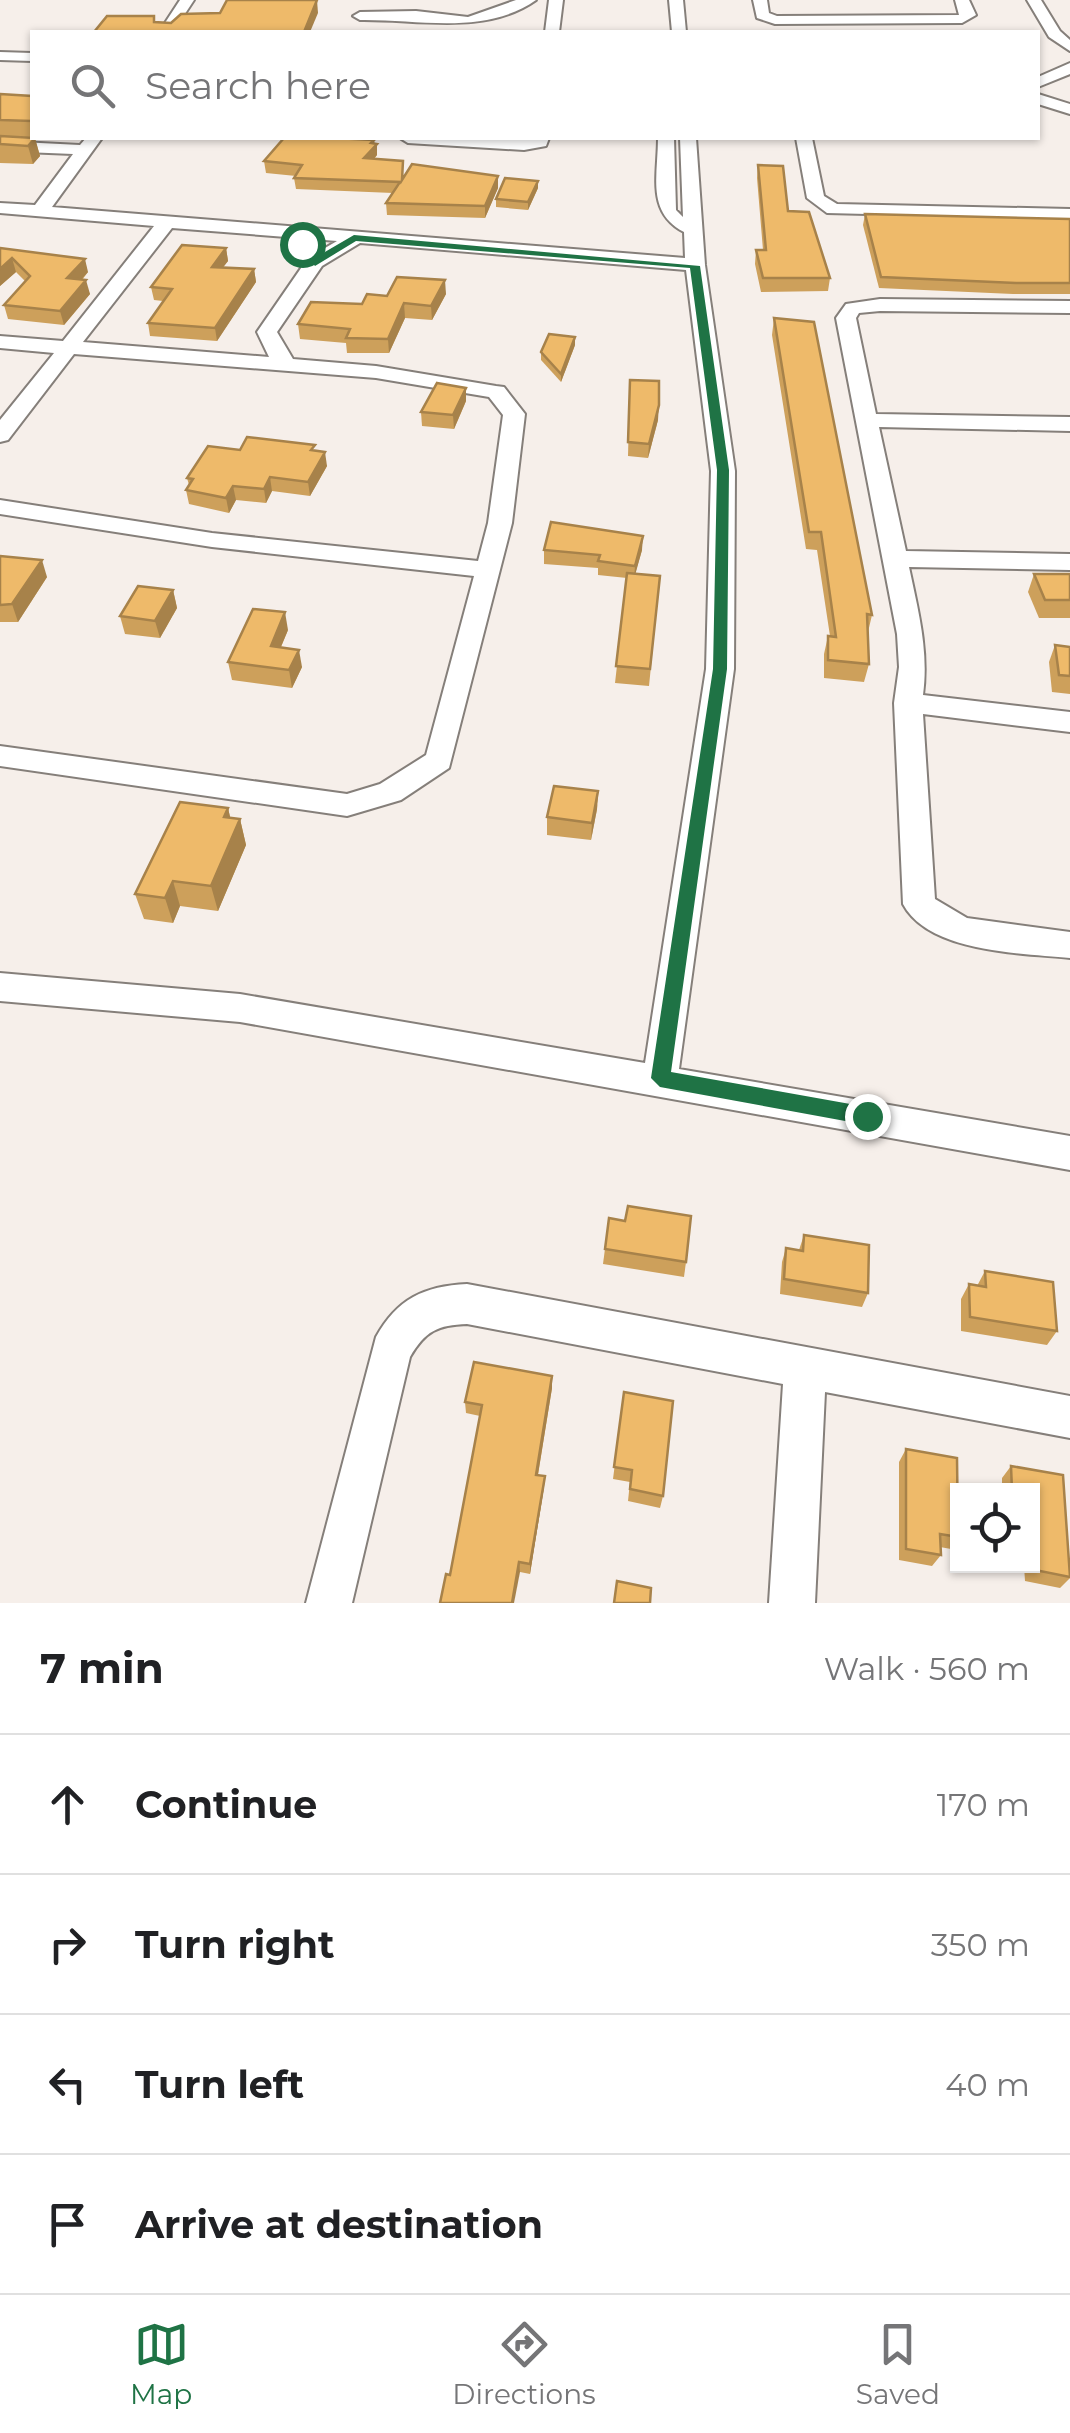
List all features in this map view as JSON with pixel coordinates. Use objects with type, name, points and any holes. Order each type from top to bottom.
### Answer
[{"type":"street","points":[[167,30],[187,0]]},
{"type":"street","points":[[355,30],[365,0]]},
{"type":"street","points":[[360,16],[416,15],[469,21],[530,0]]},
{"type":"street","points":[[552,30],[556,0]]},
{"type":"street","points":[[676,0],[679,30]]},
{"type":"street","points":[[760,0],[762,15],[775,20],[962,19],[969,14],[962,0]]},
{"type":"street","points":[[1034,0],[1054,34],[1070,47]]},
{"type":"street","points":[[0,56],[30,67]]},
{"type":"street","points":[[1040,82],[1070,68]]},
{"type":"street","points":[[1040,100],[1070,109]]},
{"type":"street","points":[[441,140],[524,145],[541,140]]},
{"type":"street","points":[[660,1078],[720,669],[723,470],[692,230],[678,167],[667,140]]},
{"type":"street","points":[[678,167],[687,140]]},
{"type":"street","points":[[804,140],[816,198],[833,209],[1070,214]]},
{"type":"street","points":[[0,146],[90,144]]},
{"type":"street","points":[[40,210],[90,144]]},
{"type":"street","points":[[0,208],[695,266]]},
{"type":"street","points":[[0,435],[168,220]]},
{"type":"street","points":[[288,232],[311,252],[315,262]]},
{"type":"street","points":[[214,360],[268,332],[315,262],[354,238]]},
{"type":"street","points":[[1070,307],[880,304],[853,308],[847,312],[846,326],[897,559],[912,651],[908,703],[919,904],[929,917],[949,927],[1070,945]]},
{"type":"street","points":[[268,332],[273,348],[286,364]]},
{"type":"street","points":[[0,342],[376,372],[496,392],[514,414],[500,523],[439,761],[377,798],[347,806],[0,756]]},
{"type":"street","points":[[864,420],[1070,424]]},
{"type":"street","points":[[0,507],[212,540],[489,570]]},
{"type":"street","points":[[897,559],[1070,562]]},
{"type":"street","points":[[908,703],[1070,722]]},
{"type":"street","points":[[0,987],[240,1008],[660,1078],[1070,1153]]},
{"type":"street","points":[[329,1603],[391,1352],[405,1324],[434,1304],[467,1304],[1070,1417]]},
{"type":"street","points":[[792,1603],[804,1367]]},
{"type":"building","points":[[227,0],[317,0],[305,30],[96,30],[107,16],[154,16],[154,22],[171,23],[181,14],[220,13]]},
{"type":"building","points":[[0,94],[30,96],[30,121],[0,120]]},
{"type":"building","points":[[0,136],[33,140],[28,146],[0,144]]},
{"type":"building","points":[[282,140],[374,140],[371,143],[377,144],[364,158],[403,161],[402,180],[412,164],[498,176],[485,206],[386,203],[400,182],[294,178],[302,165],[264,161]]},
{"type":"building","points":[[758,165],[783,166],[788,211],[809,212],[830,278],[763,278],[756,250],[766,250]]},
{"type":"building","points":[[505,178],[538,181],[528,202],[496,199]]},
{"type":"building","points":[[865,214],[1070,219],[1070,283],[881,277]]},
{"type":"building","points":[[182,245],[226,248],[212,267],[254,269],[215,328],[148,323],[172,289],[151,287]]},
{"type":"building","points":[[0,248],[85,259],[67,278],[86,280],[60,311],[4,305],[30,276],[12,258],[0,269]]},
{"type":"building","points":[[397,277],[445,280],[431,306],[404,303],[388,339],[346,338],[350,329],[298,324],[311,302],[362,304],[367,294],[387,296]]},
{"type":"building","points":[[774,318],[814,322],[872,615],[867,614],[869,664],[828,660],[828,636],[836,637],[821,532],[809,532]]},
{"type":"building","points":[[549,334],[575,337],[561,374],[541,352]]},
{"type":"building","points":[[630,380],[659,381],[659,405],[649,444],[628,442]]},
{"type":"building","points":[[437,383],[466,388],[453,415],[421,412]]},
{"type":"building","points":[[247,437],[315,445],[311,450],[325,452],[308,482],[270,477],[264,489],[233,486],[226,498],[186,490],[193,479],[187,478],[208,446],[240,450]]},
{"type":"building","points":[[551,522],[643,536],[635,566],[598,561],[600,555],[544,550]]},
{"type":"building","points":[[0,556],[42,560],[12,604],[0,605]]},
{"type":"building","points":[[627,573],[660,576],[650,669],[616,666]]},
{"type":"building","points":[[1034,574],[1070,574],[1070,600],[1045,600]]},
{"type":"building","points":[[138,586],[173,590],[155,621],[120,616]]},
{"type":"building","points":[[253,609],[285,612],[271,646],[299,650],[289,670],[228,662]]},
{"type":"building","points":[[1055,645],[1070,647],[1070,676],[1059,675]]},
{"type":"building","points":[[554,786],[598,791],[592,823],[547,817]]},
{"type":"building","points":[[180,802],[228,808],[224,817],[240,819],[211,886],[173,881],[165,898],[135,894]]},
{"type":"building","points":[[628,1206],[691,1216],[686,1262],[605,1249],[609,1218],[625,1221]]},
{"type":"building","points":[[804,1235],[869,1245],[868,1293],[784,1279],[786,1248],[803,1251]]},
{"type":"building","points":[[985,1271],[1053,1282],[1057,1331],[970,1317],[969,1284],[986,1287]]},
{"type":"building","points":[[474,1362],[552,1376],[536,1475],[545,1476],[530,1564],[519,1562],[512,1603],[440,1603],[446,1574],[450,1575],[482,1405],[465,1402]]},
{"type":"building","points":[[624,1392],[673,1401],[663,1496],[630,1489],[632,1470],[614,1467]]},
{"type":"building","points":[[906,1449],[957,1458],[957,1483],[950,1483],[950,1536],[940,1534],[941,1555],[906,1549]]},
{"type":"building","points":[[1011,1466],[1063,1475],[1070,1577],[1040,1571],[1040,1483],[1012,1483]]},
{"type":"building","points":[[617,1581],[651,1588],[650,1603],[614,1603]]},
{"type":"route","points":[[302,244],[315,262],[354,238],[695,266],[723,470],[720,669],[660,1078],[867,1116]]}]
